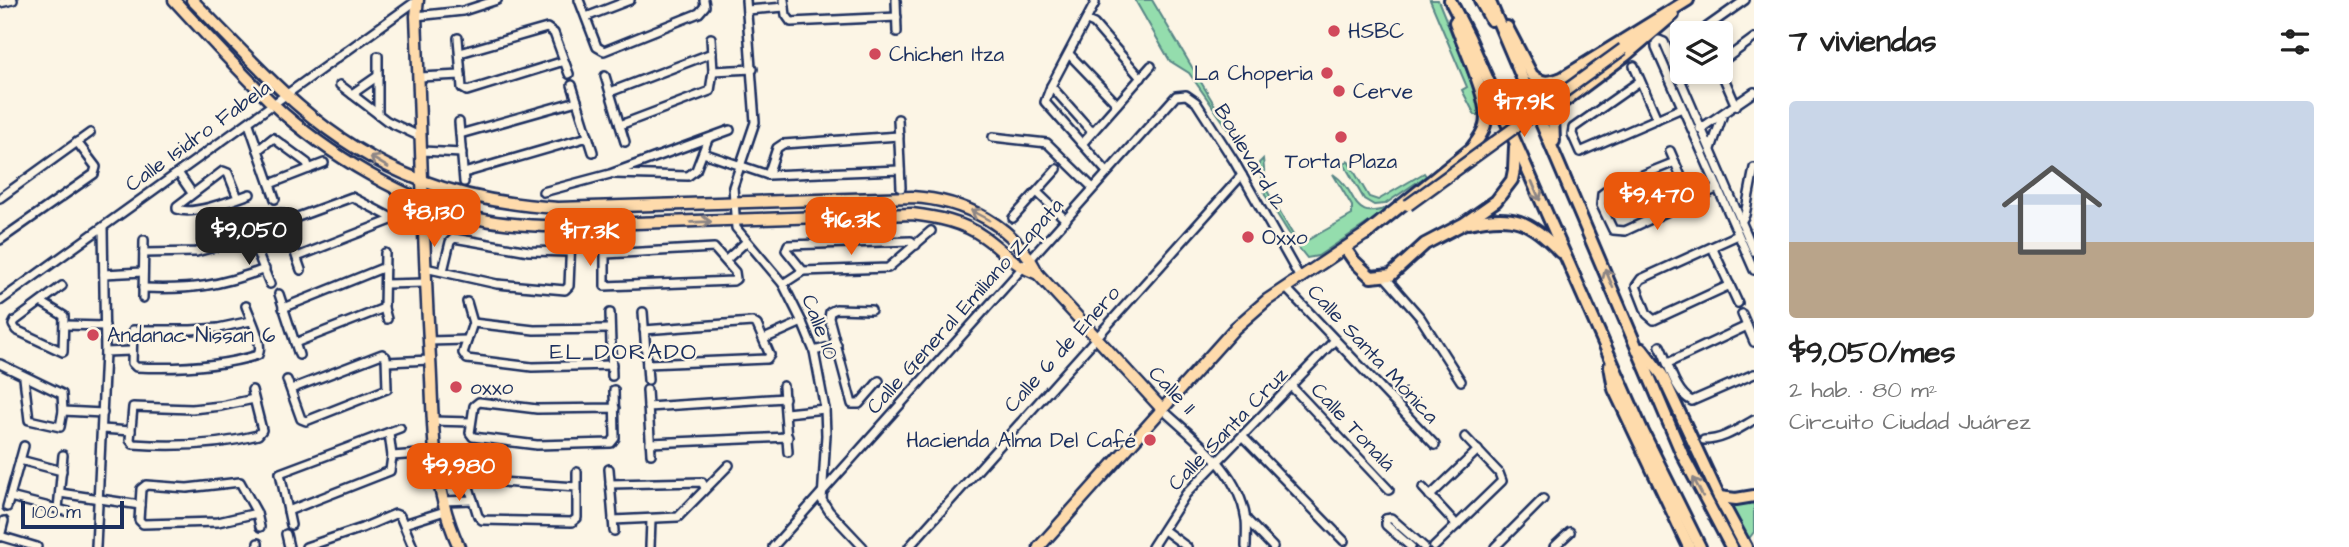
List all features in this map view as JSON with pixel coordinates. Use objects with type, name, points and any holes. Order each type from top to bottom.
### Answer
[{"type":"highway","points":[[1448,0],[1514,139],[1671,491],[1700,547]]},
{"type":"highway","points":[[1366,234],[1471,149],[1486,122],[1482,94],[1448,0]]},
{"type":"highway","points":[[1458,0],[1499,106]]},
{"type":"highway","points":[[1480,0],[1555,151],[1682,454],[1731,547]]},
{"type":"highway","points":[[1491,0],[1531,101]]},
{"type":"highway","points":[[1491,0],[1532,75],[1546,83],[1562,78],[1689,1]]},
{"type":"highway","points":[[1555,151],[1552,124],[1559,105],[1626,55],[1689,1]]},
{"type":"highway","points":[[1345,248],[1353,261],[1371,277],[1385,277],[1398,270],[1425,244],[1463,224],[1496,201],[1505,191],[1514,170],[1514,139]]},
{"type":"highway","points":[[1463,224],[1502,217],[1520,220],[1533,227],[1566,259]]},
{"type":"highway","points":[[1636,343],[1662,375],[1719,497],[1748,547],[1754,540]]},
{"type":"highway","points":[[1609,356],[1615,388],[1689,547]]},
{"type":"highway","points":[[1719,497],[1736,499],[1754,496]]},
{"type":"main road","name":"Calle 11","points":[[174,0],[274,104],[299,126],[363,170],[423,201],[479,219],[532,226],[584,226],[912,214],[930,216],[966,227],[985,237],[1022,268],[1038,274]]},
{"type":"main road","name":"Calle 11","points":[[192,0],[301,108],[359,149],[393,170],[422,183],[519,206],[558,208],[931,198],[960,206],[986,217],[1001,228],[1031,259],[1038,274],[1162,409]]},
{"type":"main road","points":[[417,1],[433,453],[443,506],[458,547]]},
{"type":"main road","points":[[1039,547],[1235,328],[1286,288],[1408,205],[1689,1]]},
{"type":"street","points":[[0,3],[13,0]]},
{"type":"street","points":[[416,16],[463,11],[497,0]]},
{"type":"street","points":[[579,0],[597,47],[604,51],[699,13],[705,6],[704,0]]},
{"type":"street","points":[[586,17],[630,0]]},
{"type":"street","name":"Calle 10","points":[[746,0],[755,122],[733,187],[734,220],[746,243],[783,284],[814,351],[825,410],[826,435],[821,494]]},
{"type":"street","points":[[896,0],[897,32]]},
{"type":"street","points":[[1715,21],[1745,0]]},
{"type":"street","name":"Calle Isidro Fabela","points":[[1,300],[180,174],[417,1]]},
{"type":"street","points":[[1095,3],[1046,98],[1047,105],[1107,172]]},
{"type":"street","points":[[747,10],[785,4],[786,15],[792,22],[897,18]]},
{"type":"street","points":[[1087,21],[1094,24],[1141,78]]},
{"type":"street","points":[[460,53],[547,28],[554,33],[569,75]]},
{"type":"street","points":[[458,38],[462,88],[467,91],[564,61]]},
{"type":"street","points":[[620,125],[706,94],[712,87],[711,38]]},
{"type":"street","points":[[1733,53],[1754,38]]},
{"type":"street","points":[[1754,251],[1711,149],[1698,130],[1682,108],[1655,45],[1659,40],[1664,42],[1698,130],[1718,188],[1754,270]]},
{"type":"street","points":[[610,92],[712,53]]},
{"type":"street","points":[[1069,54],[1117,104]]},
{"type":"street","points":[[378,56],[378,114]]},
{"type":"street","points":[[1082,144],[1151,66]]},
{"type":"street","points":[[1634,66],[1657,119]]},
{"type":"street","points":[[713,71],[753,69]]},
{"type":"street","points":[[419,77],[461,75]]},
{"type":"street","points":[[352,94],[378,76]]},
{"type":"street","points":[[605,76],[625,142]]},
{"type":"street","points":[[1640,80],[1576,125],[1572,134],[1582,153],[1682,108]]},
{"type":"street","points":[[1726,84],[1736,106]]},
{"type":"street","points":[[340,85],[396,127],[421,137]]},
{"type":"street","points":[[572,85],[593,152]]},
{"type":"street","points":[[1051,86],[1092,132]]},
{"type":"street","points":[[1698,130],[1754,92]]},
{"type":"street","name":"Calle General Emiliano Zapata","points":[[773,547],[1107,172],[1173,100],[1180,95],[1186,95]]},
{"type":"street","name":"Boulevard 12","points":[[1186,95],[1196,102],[1242,175],[1300,278]]},
{"type":"street","points":[[460,134],[577,101]]},
{"type":"street","points":[[1711,149],[1723,114]]},
{"type":"street","points":[[898,118],[901,188]]},
{"type":"street","points":[[460,122],[464,182]]},
{"type":"street","points":[[249,124],[275,199]]},
{"type":"street","points":[[543,192],[610,174],[730,130]]},
{"type":"street","points":[[0,198],[90,133]]},
{"type":"street","points":[[768,175],[776,148],[783,144],[899,136]]},
{"type":"street","points":[[464,173],[588,137]]},
{"type":"street","points":[[993,137],[1047,143],[1093,188]]},
{"type":"street","points":[[258,149],[273,138],[307,163],[309,169]]},
{"type":"street","points":[[610,174],[688,176],[696,170],[708,139]]},
{"type":"street","points":[[0,240],[94,174],[96,167],[77,142]]},
{"type":"street","points":[[422,151],[462,153]]},
{"type":"street","points":[[1670,151],[1692,202]]},
{"type":"street","points":[[703,153],[768,175],[900,170]]},
{"type":"street","points":[[1675,162],[1609,188],[1602,194],[1601,205],[1613,230],[1621,232],[1718,188]]},
{"type":"street","points":[[270,184],[324,163]]},
{"type":"street","points":[[1013,218],[1057,169]]},
{"type":"street","points":[[1741,222],[1745,215],[1754,169]]},
{"type":"street","points":[[238,198],[226,171],[192,192],[177,206],[179,211],[205,208],[238,198],[250,194]]},
{"type":"street","points":[[180,174],[192,192]]},
{"type":"street","name":"Calle 6 de Enero","points":[[909,547],[1242,175]]},
{"type":"street","points":[[1037,192],[1066,219]]},
{"type":"street","points":[[284,222],[352,197],[394,219],[423,223]]},
{"type":"street","points":[[281,213],[301,270]]},
{"type":"street","points":[[297,257],[394,219]]},
{"type":"street","points":[[96,547],[105,352],[103,228]]},
{"type":"street","points":[[783,284],[803,271],[888,268],[931,231]]},
{"type":"street","points":[[1730,285],[1654,320],[1644,308],[1637,289],[1639,281],[1738,235]]},
{"type":"street","points":[[144,253],[196,252],[248,237],[253,240],[270,284]]},
{"type":"street","points":[[425,268],[497,284],[565,290],[569,286],[571,237]]},
{"type":"street","points":[[443,271],[450,242],[454,238],[529,251],[570,252]]},
{"type":"street","points":[[143,298],[144,240]]},
{"type":"street","points":[[803,271],[786,250],[788,245],[911,242],[916,245]]},
{"type":"street","points":[[726,260],[746,243]]},
{"type":"street","points":[[1712,247],[1738,303]]},
{"type":"street","points":[[711,248],[717,250],[726,260],[736,272],[736,279],[733,281],[605,285],[605,254],[711,248]]},
{"type":"street","points":[[385,253],[384,307],[387,319]]},
{"type":"street","points":[[283,308],[385,267]]},
{"type":"street","points":[[144,288],[197,288],[219,285],[265,269]]},
{"type":"street","points":[[104,274],[144,272]]},
{"type":"street","points":[[1385,277],[1420,317],[1461,381]]},
{"type":"street","points":[[385,284],[426,283]]},
{"type":"street","points":[[41,302],[61,313],[65,325],[64,350],[61,352],[13,326],[15,321],[62,286]]},
{"type":"street","name":"Calle Santa Mónica","points":[[1286,288],[1435,445]]},
{"type":"street","points":[[279,294],[299,355]]},
{"type":"street","points":[[467,302],[472,323],[463,352],[467,359],[532,367],[612,365]]},
{"type":"street","points":[[246,306],[251,321],[260,353],[235,362],[169,369],[136,367],[132,363],[131,332],[136,329],[191,330],[251,321]]},
{"type":"street","points":[[295,343],[384,307]]},
{"type":"street","points":[[871,310],[836,309],[830,312],[829,318],[854,405],[859,404],[879,381]]},
{"type":"street","points":[[643,312],[648,380]]},
{"type":"street","points":[[610,313],[612,376]]},
{"type":"street","points":[[1742,314],[1754,342]]},
{"type":"street","points":[[644,330],[752,322],[757,325],[770,355],[767,359],[647,364]]},
{"type":"street","points":[[764,339],[802,322]]},
{"type":"street","points":[[472,323],[534,330],[610,329]]},
{"type":"street","points":[[65,325],[105,326]]},
{"type":"street","points":[[1668,363],[1747,326]]},
{"type":"street","points":[[428,341],[467,340]]},
{"type":"street","name":"Calle Santa Cruz","points":[[1152,547],[1186,495],[1335,340]]},
{"type":"street","points":[[814,351],[837,345]]},
{"type":"street","points":[[1660,346],[1680,389],[1687,399],[1692,401],[1754,374]]},
{"type":"street","points":[[105,352],[131,351]]},
{"type":"street","points":[[287,380],[302,419],[306,421],[387,389],[387,362],[382,354],[291,388]]},
{"type":"street","points":[[387,362],[430,360]]},
{"type":"street","points":[[0,364],[24,378],[59,391],[64,398],[60,427],[29,420],[24,378]]},
{"type":"street","points":[[783,386],[788,452]]},
{"type":"street","name":"Calle Tonalá","points":[[1292,387],[1389,490]]},
{"type":"street","points":[[252,390],[254,399],[261,433],[234,442],[184,446],[133,444],[130,440],[134,407],[192,409],[254,399]]},
{"type":"street","points":[[614,390],[615,408],[615,438],[611,443],[507,443],[473,437],[470,433],[474,406],[479,402],[537,409],[615,408]]},
{"type":"street","points":[[647,390],[651,454]]},
{"type":"street","points":[[648,407],[785,398]]},
{"type":"street","name":"Calle 11","points":[[1162,409],[1218,461],[1231,479],[1245,519],[1246,547]]},
{"type":"street","points":[[786,413],[825,410]]},
{"type":"street","points":[[63,411],[103,413]]},
{"type":"street","points":[[1704,440],[1729,434],[1754,420]]},
{"type":"street","points":[[432,421],[471,422]]},
{"type":"street","points":[[290,525],[280,473],[401,428]]},
{"type":"street","points":[[102,429],[131,431]]},
{"type":"street","points":[[288,511],[387,473],[392,468],[389,433]]},
{"type":"street","points":[[650,443],[788,436]]},
{"type":"street","points":[[1434,547],[1502,481],[1499,473],[1465,437]]},
{"type":"street","points":[[1243,438],[1344,541]]},
{"type":"street","points":[[7,507],[23,446]]},
{"type":"street","points":[[1430,496],[1478,450]]},
{"type":"street","points":[[392,456],[433,453]]},
{"type":"street","points":[[58,509],[63,456]]},
{"type":"street","points":[[20,460],[62,471]]},
{"type":"street","points":[[613,520],[678,517],[729,465]]},
{"type":"street","points":[[609,469],[614,531]]},
{"type":"street","points":[[577,472],[577,487],[577,518],[572,522],[482,520],[478,516],[468,484],[471,480],[577,487]]},
{"type":"street","points":[[257,513],[218,522],[144,524],[139,520],[141,489],[146,485],[187,488],[240,482],[257,513],[260,527]]},
{"type":"street","points":[[611,485],[702,482],[705,488]]},
{"type":"street","points":[[1423,488],[1457,525]]},
{"type":"street","points":[[60,493],[140,505]]},
{"type":"street","points":[[821,494],[829,510],[863,547]]},
{"type":"street","points":[[10,497],[69,512]]},
{"type":"street","points":[[1494,547],[1544,499]]},
{"type":"street","points":[[404,524],[443,506],[473,500]]},
{"type":"street","points":[[306,547],[395,514],[400,516],[413,547]]},
{"type":"street","points":[[1411,547],[1386,525],[1386,519],[1391,518],[1424,547]]},
{"type":"street","points":[[1245,519],[1273,547]]},
{"type":"street","points":[[650,547],[651,520]]},
{"type":"street","points":[[4,521],[0,536],[37,547]]},
{"type":"street","points":[[1164,530],[1188,547]]},
{"type":"street","points":[[1554,547],[1570,532]]},
{"type":"street","points":[[286,534],[289,547]]},
{"type":"street","points":[[1562,539],[1570,547]]},
{"type":"green space","points":[[1135,0],[1152,0],[1214,104],[1224,114],[1241,142],[1237,141],[1189,73],[1170,61]]},
{"type":"green space","points":[[1430,0],[1438,0],[1479,101],[1479,115],[1475,115],[1462,90],[1467,87]]},
{"type":"green space","points":[[1263,159],[1266,189],[1299,245],[1352,215],[1352,206],[1333,174],[1362,209],[1380,210],[1395,205],[1318,256],[1307,258],[1265,195],[1259,163]]},
{"type":"green space","points":[[1348,161],[1369,197],[1378,200],[1424,173],[1426,176],[1385,204],[1374,205],[1364,199],[1344,164]]},
{"type":"green space","points":[[1754,500],[1754,532],[1747,541],[1725,501],[1736,505]]},
{"type":"place","name":"HSBC","points":[[1334,31]]},
{"type":"place","name":"Chichen Itza","points":[[875,54]]},
{"type":"place","name":"La Choperia","points":[[1327,73]]},
{"type":"place","name":"Cerve","points":[[1339,91]]},
{"type":"place","name":"Torta Plaza","points":[[1341,137]]},
{"type":"place","name":"Oxxo","points":[[1248,237]]},
{"type":"place","name":"Andanac Nissan 6","points":[[93,335]]},
{"type":"place","name":"oxxo","points":[[456,387]]},
{"type":"place","name":"Hacienda Alma Del Café","points":[[1150,440]]},
{"type":"district","name":"EL DORADO","points":[[624,352]]}]
